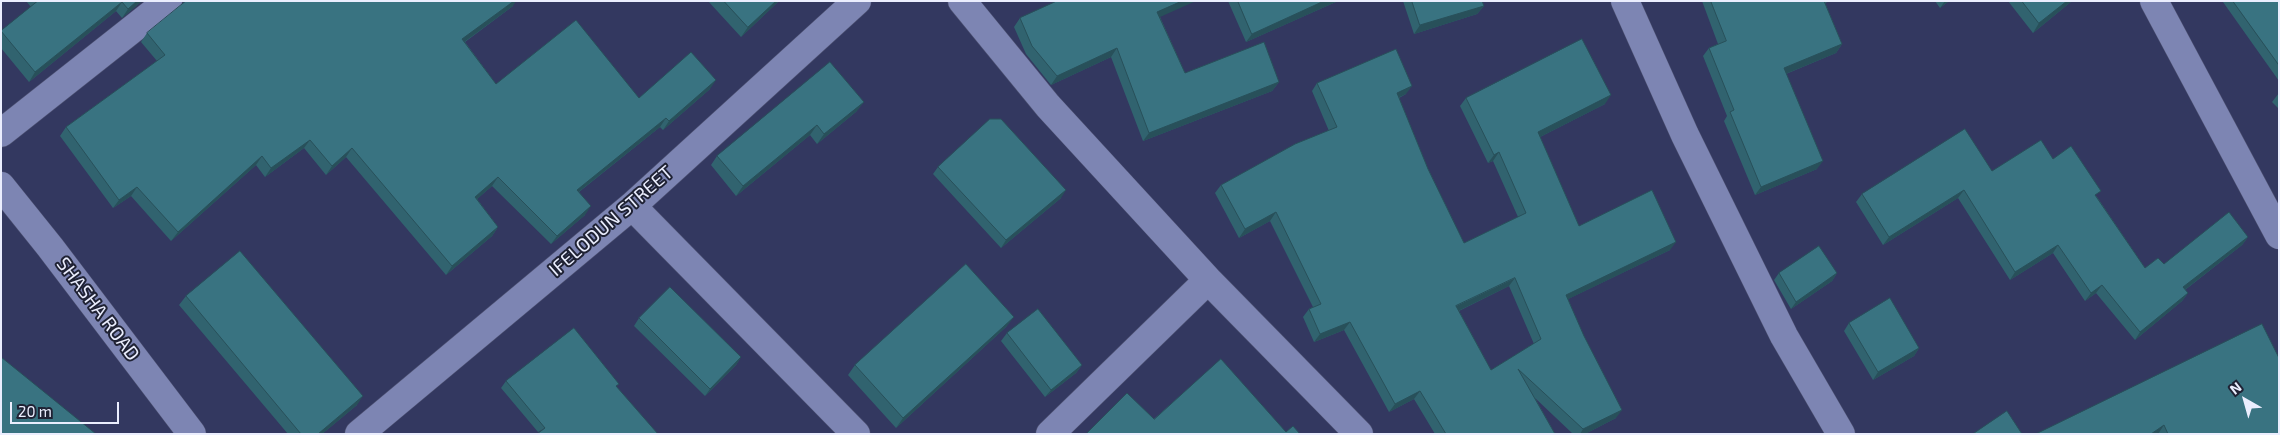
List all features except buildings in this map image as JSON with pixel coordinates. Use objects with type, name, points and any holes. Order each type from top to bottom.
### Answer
[{"type":"street","points":[[1,133],[168,1]]},
{"type":"street","name":"IFELODUN STREET","points":[[359,434],[632,206],[857,1]]},
{"type":"street","points":[[962,1],[1048,106],[1208,280],[1359,434]]},
{"type":"street","points":[[1625,1],[1685,135],[1784,336],[1841,434]]},
{"type":"street","points":[[2154,1],[2279,235]]},
{"type":"street","name":"SHASHA ROAD","points":[[1,186],[50,247],[192,434]]},
{"type":"street","points":[[632,206],[856,434]]},
{"type":"street","points":[[1050,434],[1208,280]]}]
